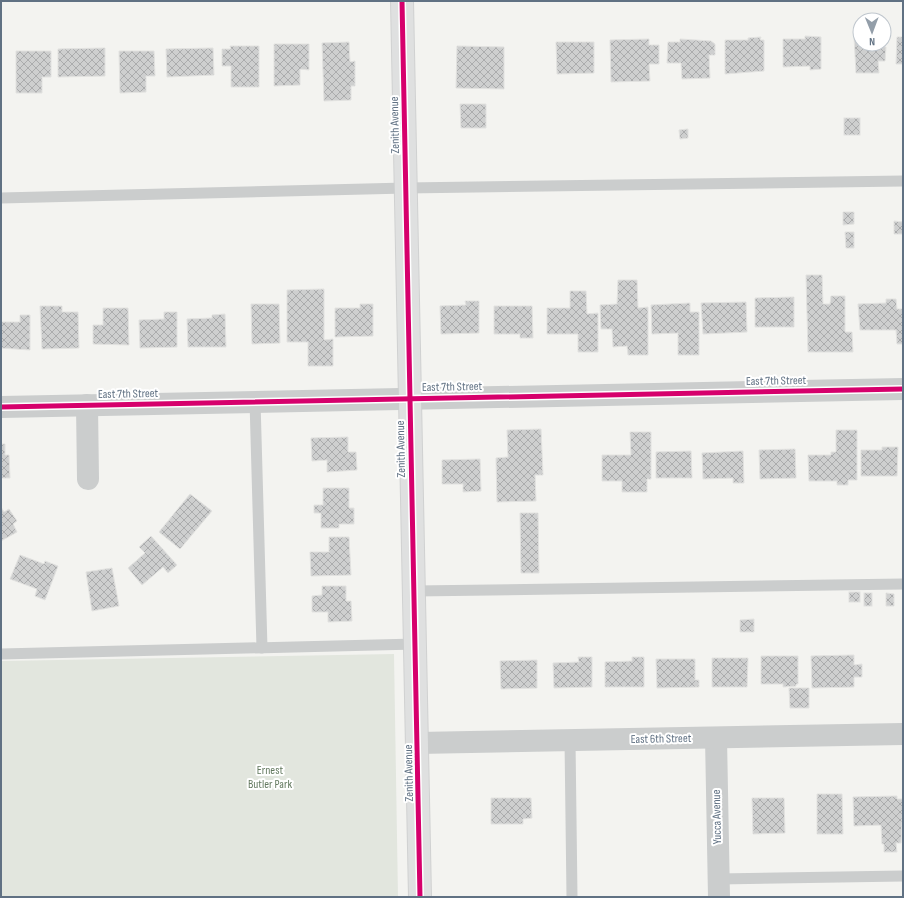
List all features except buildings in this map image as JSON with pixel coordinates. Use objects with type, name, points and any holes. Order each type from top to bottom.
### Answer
[{"type":"street","name":"Zenith Avenue","points":[[402,1],[420,897]]},
{"type":"street","name":"East 7th Street","points":[[1,407],[903,389]]},
{"type":"street","points":[[87,405],[88,479]]},
{"type":"street","name":"East 6th Street","points":[[418,743],[903,734]]},
{"type":"street","name":"Yucca Avenue","points":[[716,738],[718,888]]},
{"type":"lane","points":[[1,198],[406,188],[903,181]]},
{"type":"lane","points":[[255,401],[262,648]]},
{"type":"lane","points":[[415,591],[903,584]]},
{"type":"lane","points":[[1,654],[416,644]]},
{"type":"lane","points":[[570,740],[572,897]]},
{"type":"lane","points":[[718,888],[903,876]]},
{"type":"green space","name":"Ernest Butler Park","points":[[394,654],[398,897],[1,897],[1,661]]},
{"type":"cycle path","points":[[402,1],[420,897]]},
{"type":"cycle path","points":[[1,407],[903,389]]}]
